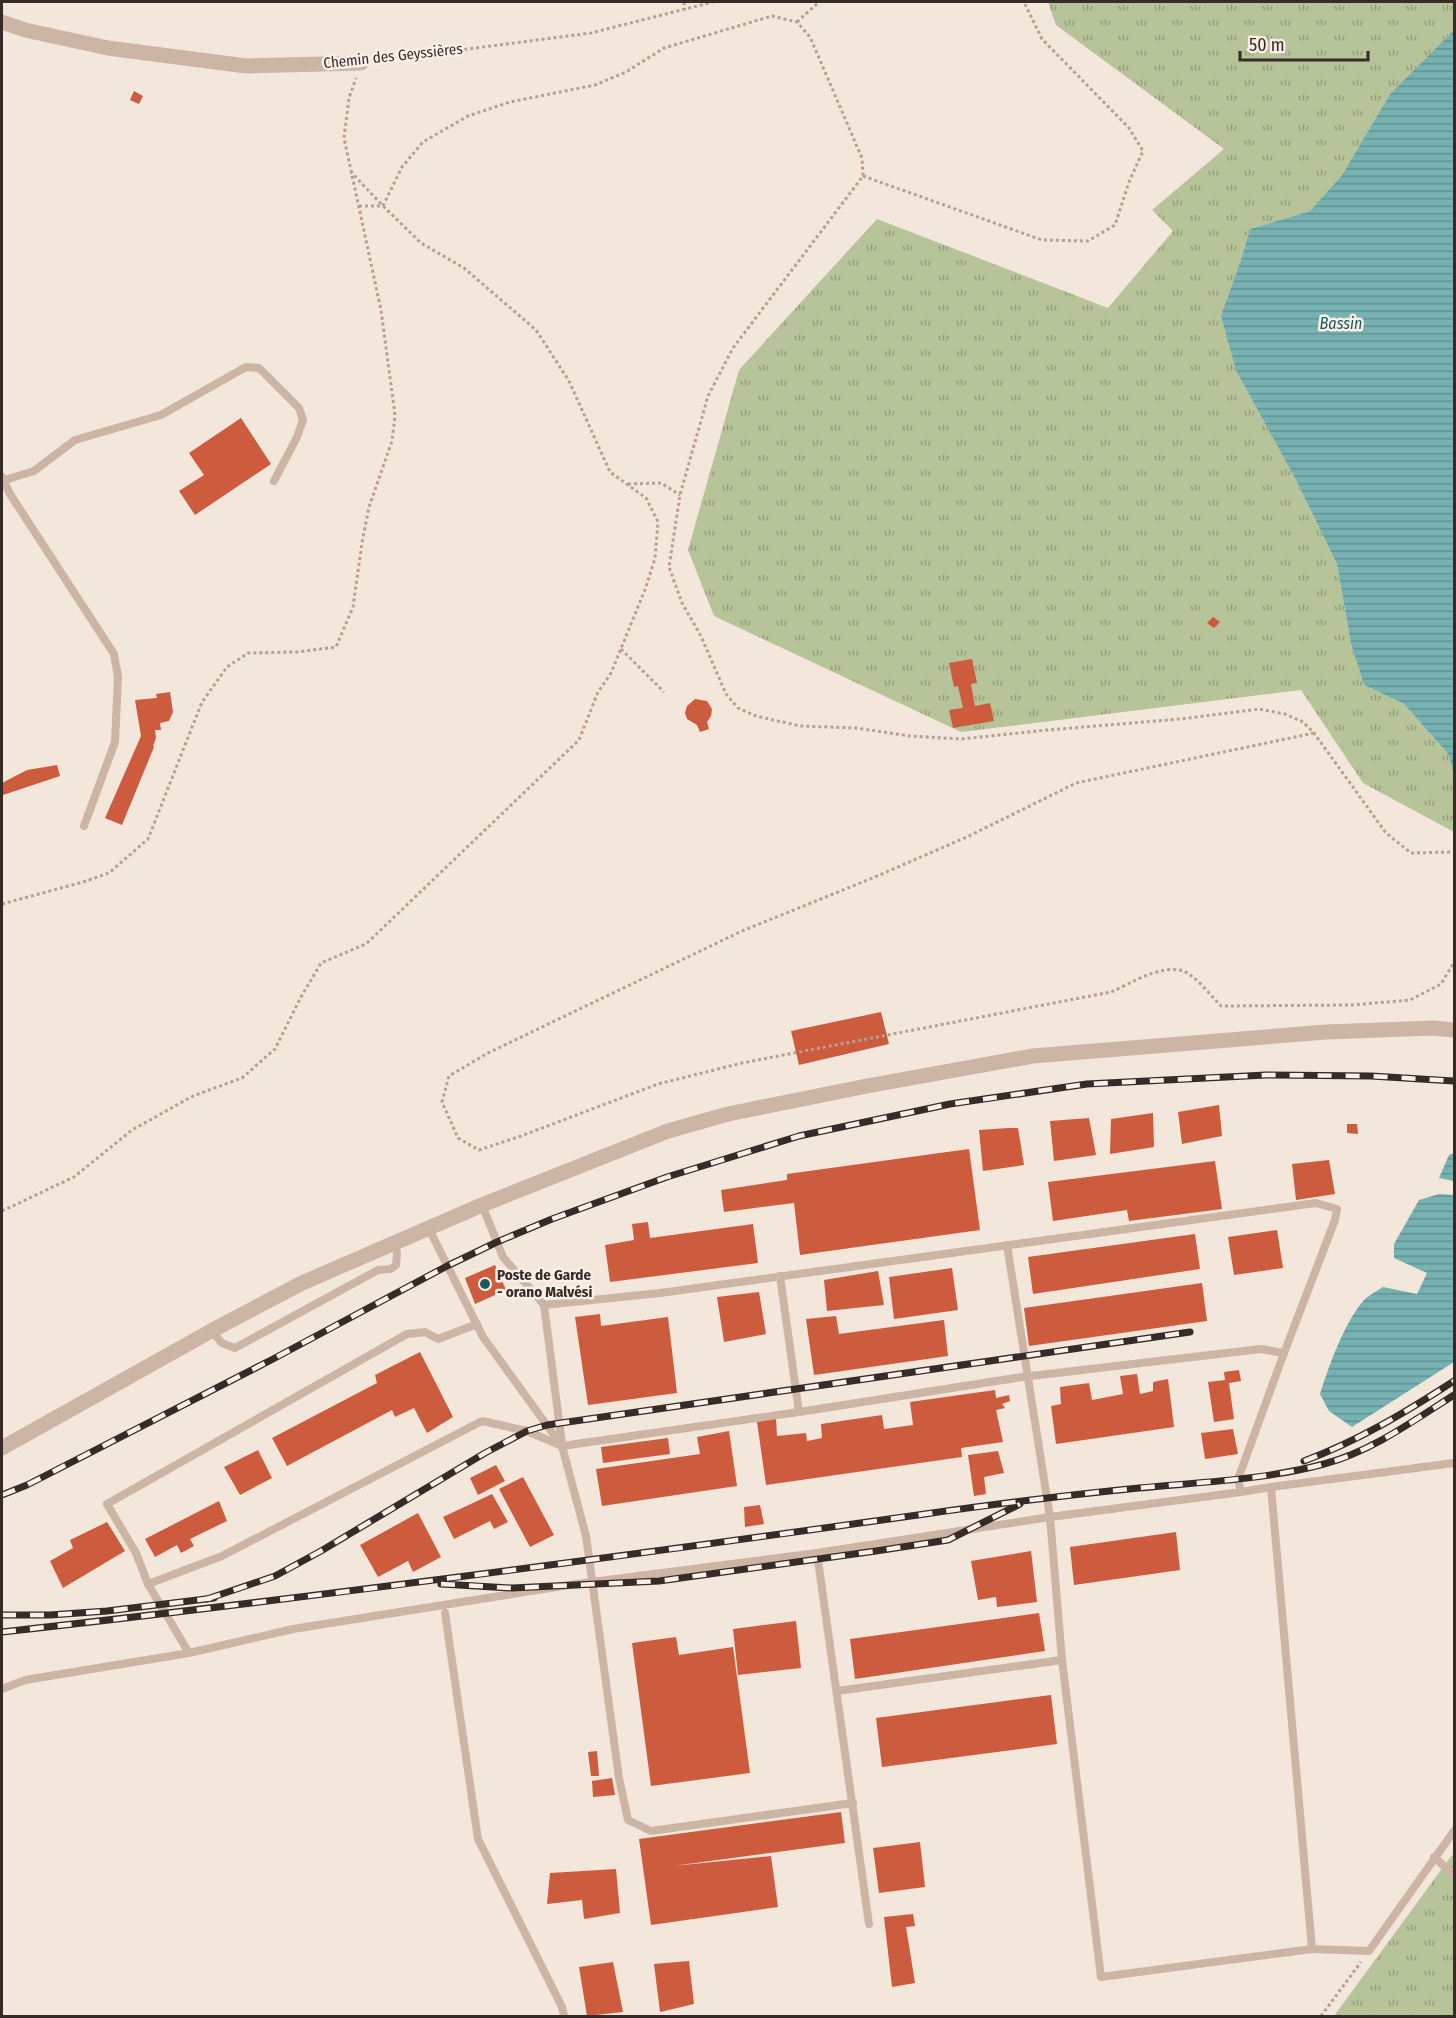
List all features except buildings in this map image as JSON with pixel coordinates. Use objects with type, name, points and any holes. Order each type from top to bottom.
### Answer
[{"type":"street","name":"Chemin des Geyssières","points":[[2,21],[25,30],[108,48],[246,66],[361,63]]},
{"type":"street","points":[[2,1448],[302,1283],[428,1227],[668,1131],[728,1114],[1033,1056],[1326,1032],[1455,1030]]},
{"type":"lane","points":[[84,826],[115,742],[118,677],[114,654],[10,494],[3,478],[34,471],[75,440],[161,415],[246,367],[259,368],[299,408],[303,420],[297,437],[274,481]]},
{"type":"lane","points":[[544,1305],[660,1293],[1316,1203],[1337,1209],[1335,1220],[1238,1479],[1241,1492]]},
{"type":"lane","points":[[482,1205],[503,1257],[544,1305],[562,1446],[586,1536],[619,1778],[628,1820],[651,1831],[853,1803]]},
{"type":"lane","points":[[428,1227],[483,1337],[562,1446]]},
{"type":"lane","points":[[212,1331],[222,1343],[235,1348],[378,1270],[391,1269],[396,1265],[397,1254],[394,1242]]},
{"type":"lane","points":[[1007,1245],[1050,1517],[1062,1660],[1101,1977],[1312,1949],[1369,1951],[1434,1857],[1455,1831]]},
{"type":"lane","points":[[780,1276],[799,1412]]},
{"type":"lane","points":[[189,1653],[148,1584],[136,1553],[107,1504],[407,1334],[425,1332],[438,1339],[477,1324]]},
{"type":"lane","points":[[148,1584],[222,1556],[482,1421],[527,1431],[562,1446],[1028,1376],[1260,1348],[1284,1353]]},
{"type":"lane","points":[[2,1689],[25,1680],[189,1653],[293,1629],[592,1582],[817,1553],[1050,1517],[1455,1463]]},
{"type":"lane","points":[[1271,1487],[1312,1949]]},
{"type":"lane","points":[[817,1553],[869,1924]]},
{"type":"lane","points":[[445,1613],[478,1839],[562,2007],[564,2016]]},
{"type":"lane","points":[[837,1691],[1062,1660]]},
{"type":"lane","points":[[1434,1857],[1455,1875]]},
{"type":"path","points":[[684,2],[685,9]]},
{"type":"path","name":"Chemin des Geyssières","points":[[361,63],[591,33],[713,2]]},
{"type":"path","points":[[797,22],[819,2]]},
{"type":"path","points":[[863,176],[1042,240],[1088,241],[1115,225],[1129,182],[1143,152],[1129,128],[1042,39],[1024,2]]},
{"type":"path","points":[[383,206],[402,167],[423,142],[468,116],[510,102],[595,85],[626,72],[664,48],[729,27],[772,16],[797,22],[810,37],[862,158],[863,176],[733,348],[708,396],[680,495],[669,567],[682,603],[701,636],[726,694],[738,708],[756,716],[800,726],[856,728],[910,736],[961,739],[1181,720],[1259,709],[1285,714],[1303,722],[1314,733],[1386,833],[1411,853],[1455,852]]},
{"type":"path","points":[[2,904],[109,873],[148,839],[202,702],[227,667],[248,653],[297,652],[336,647],[353,607],[367,516],[392,441],[395,415],[383,320],[344,138],[349,98],[361,63]]},
{"type":"path","points":[[2,1211],[74,1177],[132,1130],[193,1096],[242,1078],[275,1049],[321,963],[366,944],[579,740],[598,692],[610,673],[655,558],[658,522],[646,498],[610,472],[569,381],[536,330],[464,268],[421,243],[351,172]]},
{"type":"path","points":[[359,206],[383,206]]},
{"type":"path","points":[[627,484],[661,483],[680,495]]},
{"type":"path","points":[[620,649],[664,692]]},
{"type":"path","points":[[1314,733],[1076,783],[969,836],[742,931],[488,1053],[449,1076],[442,1101],[458,1138],[479,1150],[658,1084],[742,1063],[1111,992],[1161,971],[1184,971],[1221,1006],[1352,1005],[1410,1000],[1441,984],[1455,962]]},
{"type":"path","points":[[1321,2016],[1369,1951]]},
{"type":"green space","points":[[1048,2],[1454,2],[1454,30],[1390,94],[1342,175],[1310,211],[1250,229],[1240,263],[1295,478],[1337,564],[1351,644],[1364,685],[1404,704],[1449,755],[1454,777],[1454,832],[1363,783],[1301,690],[961,732],[714,616],[688,550],[739,370],[877,219],[1108,308],[1173,231],[1152,210],[1224,149],[1056,25]]},
{"type":"green space","points":[[1452,1855],[1454,1857],[1454,2016],[1334,2016]]},
{"type":"water","name":"Bassin","points":[[1454,30],[1454,777],[1449,755],[1404,704],[1364,685],[1351,644],[1337,564],[1295,478],[1236,370],[1221,316],[1250,229],[1310,211],[1342,175],[1390,94]]},
{"type":"water","points":[[1454,1153],[1454,1181],[1439,1178],[1449,1155]]},
{"type":"water","points":[[1439,1194],[1454,1195],[1454,1362],[1352,1427],[1329,1411],[1320,1394],[1333,1358],[1350,1320],[1368,1296],[1383,1287],[1417,1294],[1427,1273],[1394,1258],[1394,1244],[1419,1200]]},
{"type":"railway","points":[[2,1495],[27,1485],[497,1242],[552,1219],[667,1177],[799,1136],[950,1104],[1087,1084],[1266,1075],[1371,1076],[1454,1081]]},
{"type":"railway","points":[[207,1599],[275,1576],[485,1453],[527,1431],[547,1425],[1190,1332]]},
{"type":"railway","points":[[1304,1461],[1381,1425],[1454,1381]]},
{"type":"railway","points":[[2,1632],[464,1576],[1032,1500],[1278,1474],[1324,1464],[1359,1451],[1392,1434],[1454,1395]]},
{"type":"railway","points":[[441,1584],[512,1588],[659,1581],[948,1540],[1020,1504]]},
{"type":"railway","points":[[2,1615],[50,1615],[107,1611],[214,1598]]},
{"type":"place","name":"Poste de Garde - orano Malvési","points":[[485,1284]]}]
